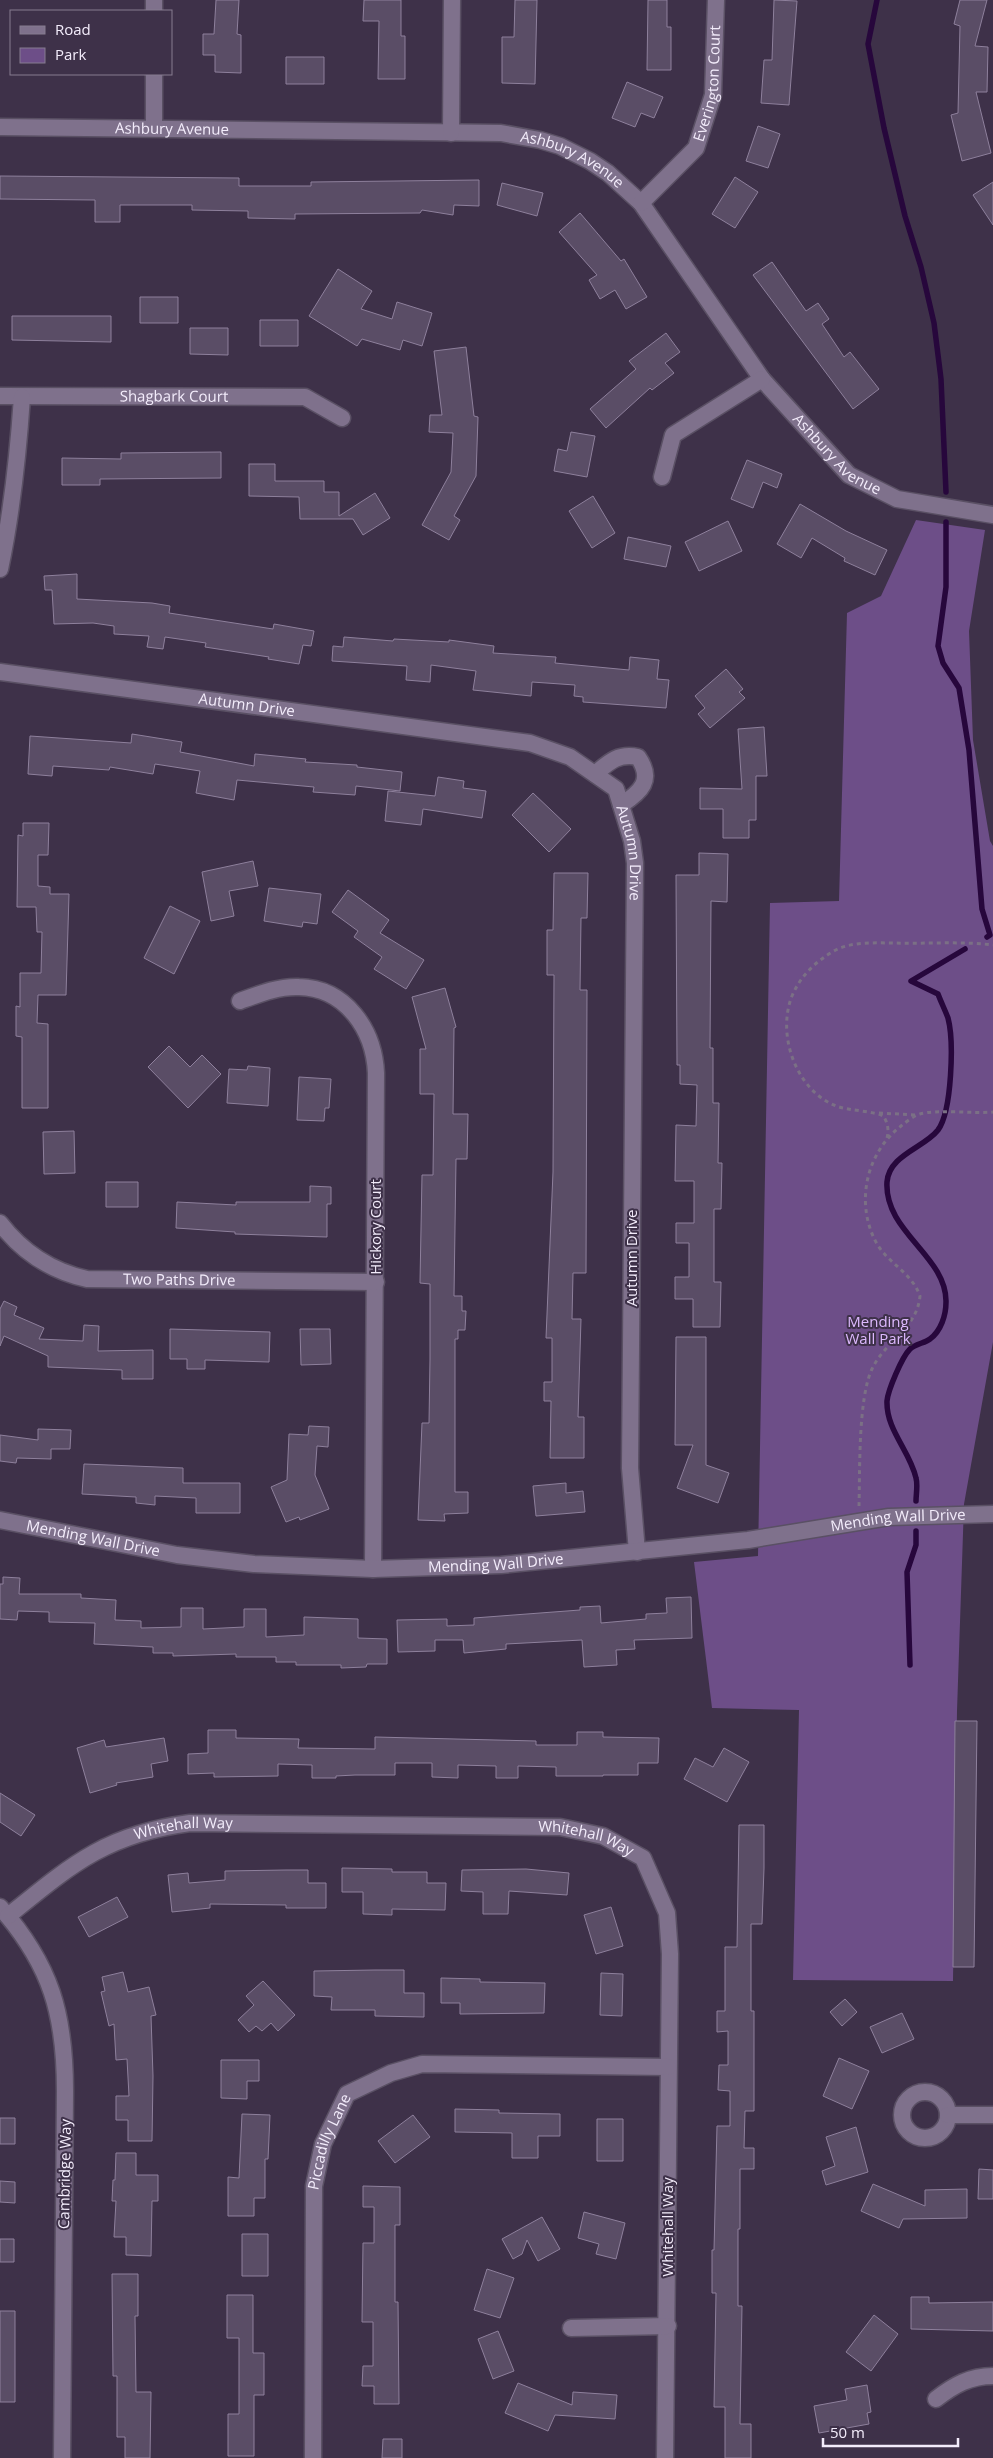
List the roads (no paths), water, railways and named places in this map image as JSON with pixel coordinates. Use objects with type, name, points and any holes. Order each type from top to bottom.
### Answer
[{"type":"street","points":[[451,133],[452,0]]},
{"type":"street","name":"Everington Court","points":[[641,203],[696,148],[713,95],[716,0]]},
{"type":"street","points":[[154,75],[154,128]]},
{"type":"street","name":"Ashbury Avenue","points":[[0,127],[501,132],[560,146],[590,161],[608,173],[641,203],[762,379],[849,475],[897,500],[993,515]]},
{"type":"street","points":[[662,477],[672,435],[762,379]]},
{"type":"street","name":"Shagbark Court","points":[[0,396],[305,398],[342,418]]},
{"type":"street","points":[[0,569],[13,506],[22,397]]},
{"type":"street","name":"Autumn Drive","points":[[0,672],[530,743],[557,751],[616,789],[632,841],[635,863],[630,1468],[637,1552]]},
{"type":"street","points":[[595,774],[615,757],[626,755],[638,757],[645,767],[646,777],[638,794],[621,805]]},
{"type":"street","name":"Hickory Court","points":[[240,1001],[285,987],[314,989],[340,1000],[355,1014],[368,1035],[375,1058],[374,1569]]},
{"type":"street","name":"Two Paths Drive","points":[[0,1223],[14,1241],[51,1268],[87,1279],[376,1282]]},
{"type":"street","name":"Mending Wall Drive","points":[[0,1520],[186,1556],[254,1564],[374,1569],[501,1565],[748,1540],[898,1517],[993,1514]]},
{"type":"street","name":"Whitehall Way","points":[[4,1911],[68,1867],[91,1854],[129,1836],[169,1826],[212,1823],[560,1827],[603,1836],[643,1858],[658,1888],[667,1913],[670,1954],[666,2458]]},
{"type":"street","name":"Cambridge Way","points":[[4,1911],[29,1941],[40,1964],[58,2010],[63,2035],[66,2090],[62,2458]]},
{"type":"street","name":"Piccadilly Lane","points":[[313,2458],[314,2186],[323,2144],[347,2094],[391,2073],[422,2064],[668,2066]]},
{"type":"street","points":[[948,2115],[993,2116]]},
{"type":"street","points":[[571,2328],[668,2326]]},
{"type":"street","points":[[936,2399],[953,2386],[978,2376],[993,2376]]},
{"type":"waterway","points":[[877,0],[868,44],[884,128],[905,216],[921,267],[934,323],[941,379],[946,492]]},
{"type":"waterway","points":[[946,522],[946,587],[938,646],[943,663],[959,688],[969,750],[982,909],[990,935],[987,937]]},
{"type":"waterway","points":[[916,1501],[916,1478],[909,1459],[890,1421],[887,1401],[903,1359],[912,1347],[934,1336],[944,1317],[946,1302],[944,1286],[937,1271],[895,1215],[889,1200],[887,1182],[889,1173],[900,1158],[938,1130],[943,1121],[949,1092],[951,1043],[948,1018],[938,994],[911,981],[965,949]]},
{"type":"waterway","points":[[910,1665],[907,1572],[916,1545],[916,1531]]},
{"type":"park label","name":"Mending Wall Park","points":[[878,1330]]}]
